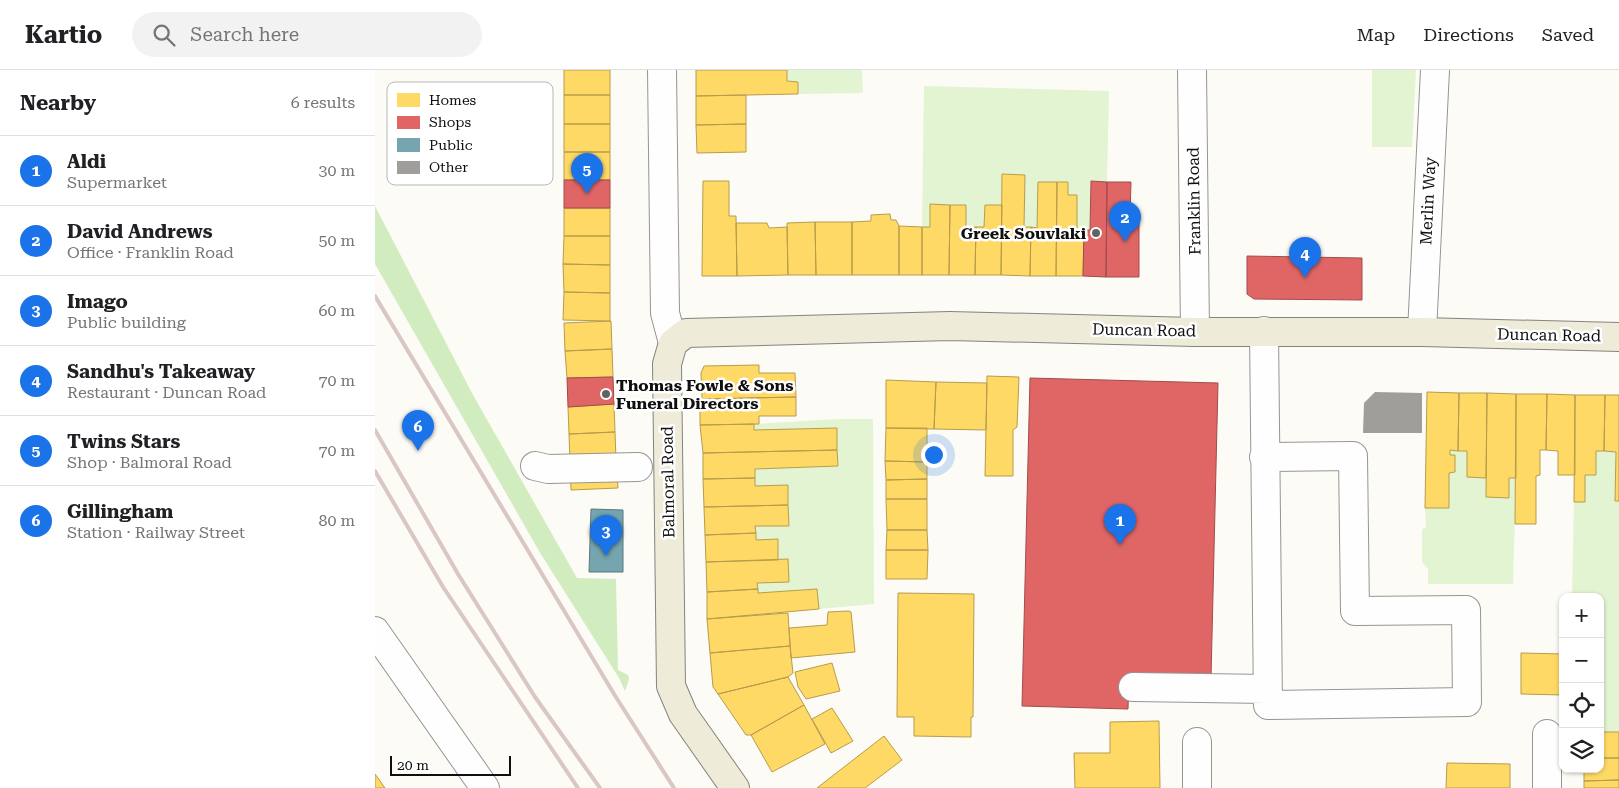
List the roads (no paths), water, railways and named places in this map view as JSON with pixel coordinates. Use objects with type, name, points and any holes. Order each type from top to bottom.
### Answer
[{"type":"main road","name":"Duncan Road","points":[[673,343],[686,333],[951,326],[1195,332],[1422,332],[1619,337]]},
{"type":"main road","name":"Balmoral Road","points":[[673,343],[667,364],[671,686],[683,714],[735,788]]},
{"type":"street","name":"Balmoral Road","points":[[662,70],[665,313],[673,343]]},
{"type":"street","name":"Franklin Road","points":[[1192,70],[1195,332]]},
{"type":"street","name":"Merlin Way","points":[[1422,332],[1435,70]]},
{"type":"street","points":[[1264,331],[1264,457],[1268,705],[1467,702],[1466,610],[1355,611],[1353,456],[1264,457]]},
{"type":"street","points":[[535,466],[548,469],[639,467]]},
{"type":"street","points":[[375,631],[485,788]]},
{"type":"street","points":[[1133,687],[1267,688]]},
{"type":"street","points":[[1547,734],[1547,788]]},
{"type":"street","points":[[1197,742],[1197,788]]},
{"type":"railway","points":[[375,296],[614,694],[674,788]]},
{"type":"railway","points":[[375,430],[458,574],[535,697],[600,788]]},
{"type":"railway","points":[[375,471],[443,587],[578,788]]},
{"type":"place","name":"Twins Stars","points":[[587,194]]},
{"type":"place","name":"Greek Souvlaki","points":[[1096,233]]},
{"type":"place","name":"David Andrews","points":[[1125,242]]},
{"type":"place","name":"Sandhu's Takeaway","points":[[1305,278]]},
{"type":"place","name":"Thomas Fowle & Sons Funeral Directors","points":[[606,394]]},
{"type":"place","name":"Gillingham","points":[[418,451]]},
{"type":"place","name":"Aldi","points":[[1120,545]]},
{"type":"place","name":"Imago","points":[[606,556]]}]
